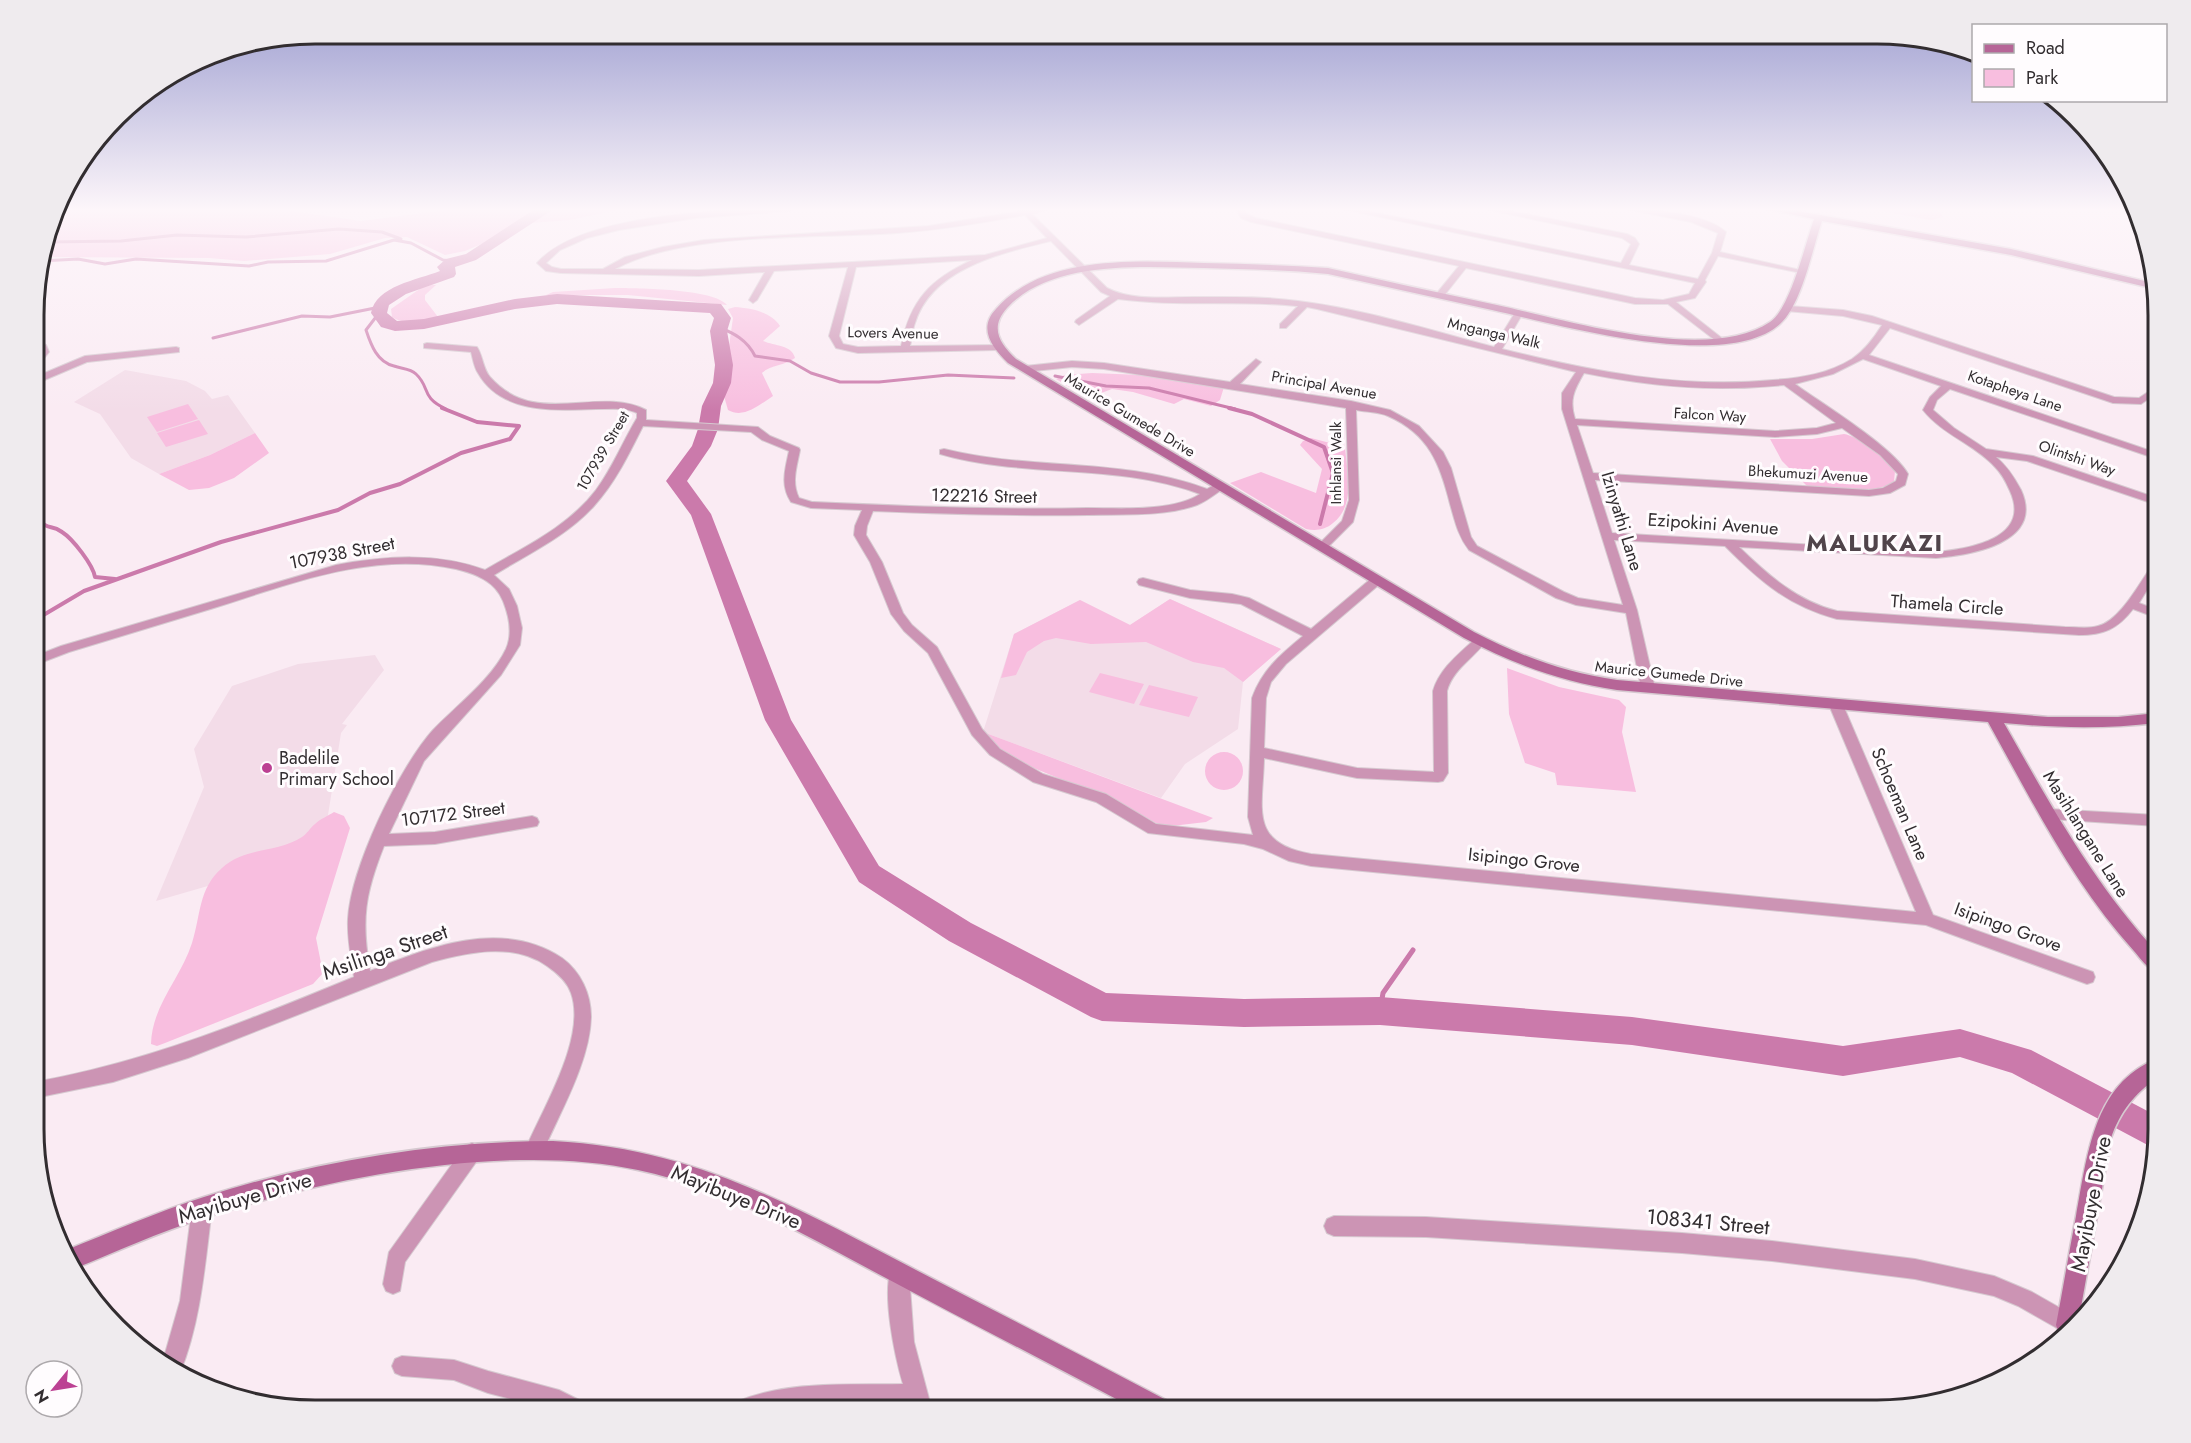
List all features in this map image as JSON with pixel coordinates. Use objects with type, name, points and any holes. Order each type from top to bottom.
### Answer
[{"type":"street","points":[[753,300],[767,276]]},
{"type":"street","name":"Lovers Avenue","points":[[850,276],[834,336],[835,343],[849,349],[997,347]]},
{"type":"street","points":[[905,349],[906,336],[918,305],[949,276]]},
{"type":"street","points":[[997,347],[992,329],[1002,306],[1032,285],[1060,276]]},
{"type":"street","name":"Mnganga Walk","points":[[1090,276],[1104,290],[1116,296],[1146,300],[1305,304],[1582,369],[1680,385],[1734,387],[1786,382],[1832,371],[1863,356],[1888,324]]},
{"type":"street","points":[[1351,276],[1641,339],[1678,342],[1720,341],[1752,334],[1768,327],[1789,309],[1799,276]]},
{"type":"street","points":[[1440,295],[1455,276]]},
{"type":"street","points":[[1522,276],[1646,303],[1670,302],[1692,296],[1705,276]]},
{"type":"street","points":[[1674,276],[1702,282]]},
{"type":"street","points":[[2118,276],[2146,284]]},
{"type":"street","points":[[1079,322],[1116,296]]},
{"type":"street","points":[[1670,302],[1720,341]]},
{"type":"street","points":[[1283,326],[1305,304]]},
{"type":"street","points":[[1789,309],[1844,313],[1888,324],[2113,400],[2141,401],[2148,396]]},
{"type":"street","points":[[1497,349],[1519,313]]},
{"type":"street","name":"107939 Street","points":[[427,346],[472,349],[476,353],[477,364],[491,383],[525,403],[542,408],[634,407],[642,412],[639,423],[601,490],[580,514],[487,574]]},
{"type":"street","name":"Maurice Gumede Drive","points":[[997,347],[1006,357],[1215,490],[1322,547],[1480,641],[1509,655],[1555,672],[1602,684],[1836,705],[2082,723],[2148,719]]},
{"type":"street","points":[[44,377],[85,359],[176,350]]},
{"type":"street","name":"Kotapheya Lane","points":[[1863,356],[2148,453]]},
{"type":"street","points":[[1233,385],[1256,362]]},
{"type":"street","name":"Principal Avenue","points":[[1025,369],[1087,364],[1351,404],[1376,409],[1401,418],[1431,443],[1446,468],[1465,538],[1473,548],[1560,595],[1576,601],[1631,610]]},
{"type":"street","name":"Izinyathi Lane","points":[[1582,369],[1567,393],[1567,409],[1631,610],[1648,688]]},
{"type":"street","name":"Bhekumuzi Avenue","points":[[1589,476],[1869,493],[1886,491],[1901,483],[1903,474],[1899,467],[1845,424],[1786,382]]},
{"type":"street","name":"Ezipokini Avenue","points":[[1607,536],[1926,555],[1957,553],[1994,542],[2007,534],[2018,517],[2020,507],[2011,481],[1998,464],[1939,421],[1928,410],[1932,399],[1948,385]]},
{"type":"street","name":"Inhlansi Walk","points":[[1322,547],[1347,522],[1354,500],[1351,404]]},
{"type":"street","name":"Falcon Way","points":[[1572,422],[1792,434],[1845,424]]},
{"type":"street","name":"122216 Street","points":[[639,423],[754,429],[766,438],[795,450],[789,485],[795,500],[811,505],[1002,513],[1121,512],[1175,507],[1195,502],[1215,490]]},
{"type":"street","points":[[944,452],[991,464],[1064,466],[1120,472],[1215,490]]},
{"type":"street","name":"Olintshi Way","points":[[1984,452],[2030,458],[2148,499]]},
{"type":"street","name":"Isipingo Grove","points":[[869,508],[861,526],[860,535],[876,562],[897,614],[908,628],[933,650],[968,716],[988,746],[1020,769],[1044,781],[1101,798],[1153,829],[1244,838],[1268,845],[1294,857],[1311,860],[1927,920],[2087,977]]},
{"type":"street","name":"Thamela Circle","points":[[1729,544],[1792,599],[1817,611],[1837,615],[2085,631],[2109,626],[2131,604],[2148,579]]},
{"type":"street","name":"107938 Street","points":[[44,658],[279,584],[339,568],[397,560],[425,559],[462,566],[487,574],[500,582],[510,600],[515,618],[515,643],[508,657],[488,683],[419,757],[380,840],[360,890],[357,904],[356,933],[363,981]]},
{"type":"street","points":[[1268,845],[1259,832],[1255,817],[1259,698],[1265,681],[1281,661],[1377,580]]},
{"type":"street","points":[[1143,582],[1190,594],[1245,601],[1312,635]]},
{"type":"street","points":[[2131,604],[2148,611]]},
{"type":"street","points":[[1256,751],[1357,773],[1429,778],[1440,775],[1440,691],[1443,680],[1480,641]]},
{"type":"street","name":"Schoeman Lane","points":[[1836,705],[1927,920]]},
{"type":"street","name":"Masihlangane Lane","points":[[1993,717],[2088,881],[2148,954]]},
{"type":"street","points":[[2049,814],[2148,820]]},
{"type":"street","name":"107172 Street","points":[[380,840],[435,838],[532,822]]},
{"type":"street","name":"Msilinga Street","points":[[44,1088],[92,1080],[144,1066],[363,981],[443,953],[494,944],[517,947],[549,958],[569,972],[578,987],[582,1004],[583,1020],[578,1046],[535,1148]]},
{"type":"street","name":"Mayibuye Drive","points":[[2069,1319],[2102,1138],[2109,1116],[2121,1095],[2148,1073]]},
{"type":"street","name":"Mayibuye Drive","points":[[76,1257],[202,1208],[279,1186],[354,1169],[472,1152],[535,1148],[583,1152],[638,1160],[735,1191],[899,1273],[1143,1400]]},
{"type":"street","points":[[393,1284],[396,1259],[472,1152]]},
{"type":"street","points":[[174,1360],[190,1301],[202,1208]]},
{"type":"street","name":"108341 Street","points":[[1334,1226],[1426,1227],[1682,1243],[1773,1251],[1915,1269],[1994,1286],[2025,1299],[2065,1322]]},
{"type":"street","points":[[899,1273],[898,1306],[903,1351],[917,1400]]},
{"type":"street","points":[[402,1365],[454,1370],[488,1382],[555,1400]]},
{"type":"street","points":[[773,1400],[800,1396],[879,1400]]},
{"type":"shaded area","points":[[125,370],[186,381],[205,391],[212,399],[228,395],[255,433],[210,455],[159,474],[131,458],[100,414],[74,402]]},
{"type":"shaded area","points":[[1170,599],[1281,649],[1243,682],[1238,729],[1185,764],[1161,798],[983,732],[1014,634],[1080,600],[1130,625]]},
{"type":"shaded area","name":"Badelile Primary School","points":[[375,655],[384,670],[342,724],[347,725],[341,733],[322,853],[156,901],[204,787],[194,749],[232,686],[298,664]]},
{"type":"green space","points":[[436,285],[425,295],[425,300],[438,317],[415,322],[397,320],[392,317],[391,309],[421,288]]},
{"type":"green space","points":[[615,288],[692,293],[720,300],[727,305],[628,295],[546,295],[553,292]]},
{"type":"green space","points":[[735,307],[760,312],[776,321],[780,326],[763,341],[787,348],[795,358],[762,373],[773,396],[757,407],[740,413],[728,410],[724,396],[732,368],[728,353],[733,318],[728,309]]},
{"type":"green space","points":[[1092,373],[1141,375],[1224,387],[1220,400],[1211,406],[1184,399],[1174,404],[1133,392],[1112,389],[1088,398],[1056,379],[1065,375]]},
{"type":"green space","points":[[188,404],[198,419],[157,432],[147,417]]},
{"type":"green space","points":[[199,420],[208,434],[166,447],[157,433]]},
{"type":"green space","points":[[255,433],[269,453],[234,478],[209,488],[189,490],[159,474],[210,455]]},
{"type":"green space","points":[[1844,434],[1864,443],[1886,460],[1895,471],[1894,481],[1876,489],[1864,490],[1807,486],[1782,461],[1770,439],[1812,439]]},
{"type":"green space","points":[[1311,438],[1345,447],[1348,488],[1345,507],[1340,516],[1324,529],[1306,529],[1230,483],[1261,472],[1316,493],[1322,469],[1300,445]]},
{"type":"green space","points":[[1170,599],[1281,649],[1243,682],[1224,668],[1193,662],[1146,642],[1091,644],[1056,638],[1044,641],[1027,652],[1016,675],[1001,678],[1014,634],[1080,600],[1130,625]]},
{"type":"green space","points":[[1507,668],[1559,687],[1619,700],[1626,707],[1622,732],[1636,792],[1557,785],[1555,773],[1525,763],[1509,714]]},
{"type":"green space","points":[[1100,673],[1144,684],[1134,704],[1089,692]]},
{"type":"green space","points":[[1149,685],[1198,697],[1189,717],[1139,705]]},
{"type":"green space","points":[[983,732],[1213,818],[1206,822],[1163,827],[1124,805],[1019,762],[995,748]]},
{"type":"green space","points":[[1224,752],[1231,753],[1237,758],[1242,764],[1242,778],[1237,784],[1231,789],[1224,790],[1217,789],[1211,784],[1206,778],[1205,771],[1206,764],[1211,758],[1217,753]]},
{"type":"green space","points":[[334,812],[344,816],[350,828],[316,938],[323,973],[313,984],[157,1046],[151,1044],[156,1017],[187,956],[204,894],[214,876],[231,861],[251,853],[282,846],[302,837],[317,822]]},
{"type":"waterway","points":[[441,276],[400,291],[381,303],[379,313],[387,323],[395,326],[424,324],[515,304],[557,299],[715,308],[723,318],[719,331],[724,365],[723,378],[711,406],[708,429],[702,446],[676,481],[701,514],[778,720],[869,874],[960,932],[1102,1007],[1244,1013],[1380,1011],[1632,1031],[1843,1061],[1960,1043],[2019,1060],[2079,1090],[2148,1129]]},
{"type":"waterway","points":[[213,338],[302,316],[330,317],[380,307]]},
{"type":"waterway","points":[[379,313],[366,330],[379,357],[388,364],[414,372],[421,379],[432,400],[446,409]]},
{"type":"waterway","points":[[718,327],[740,338],[755,356],[790,361],[811,373],[840,382],[879,382],[948,375],[1014,378]]},
{"type":"waterway","points":[[1055,376],[1106,386],[1149,388],[1235,409]]},
{"type":"waterway","points":[[44,615],[84,591],[221,542],[338,510],[370,493],[400,484],[461,453],[510,439],[519,426],[477,422],[442,408]]},
{"type":"waterway","points":[[1229,408],[1252,414],[1324,447],[1333,473],[1320,524]]},
{"type":"waterway","points":[[44,525],[58,529],[72,540],[87,559],[95,577],[115,579]]},
{"type":"waterway","points":[[1381,1005],[1383,993],[1413,950]]},
{"type":"waterway","points":[[1380,1011],[1381,1004]]},
{"type":"place","name":"Badelile Primary School","points":[[267,768]]},
{"type":"district","name":"MALUKAZI","points":[[1875,543]]}]
